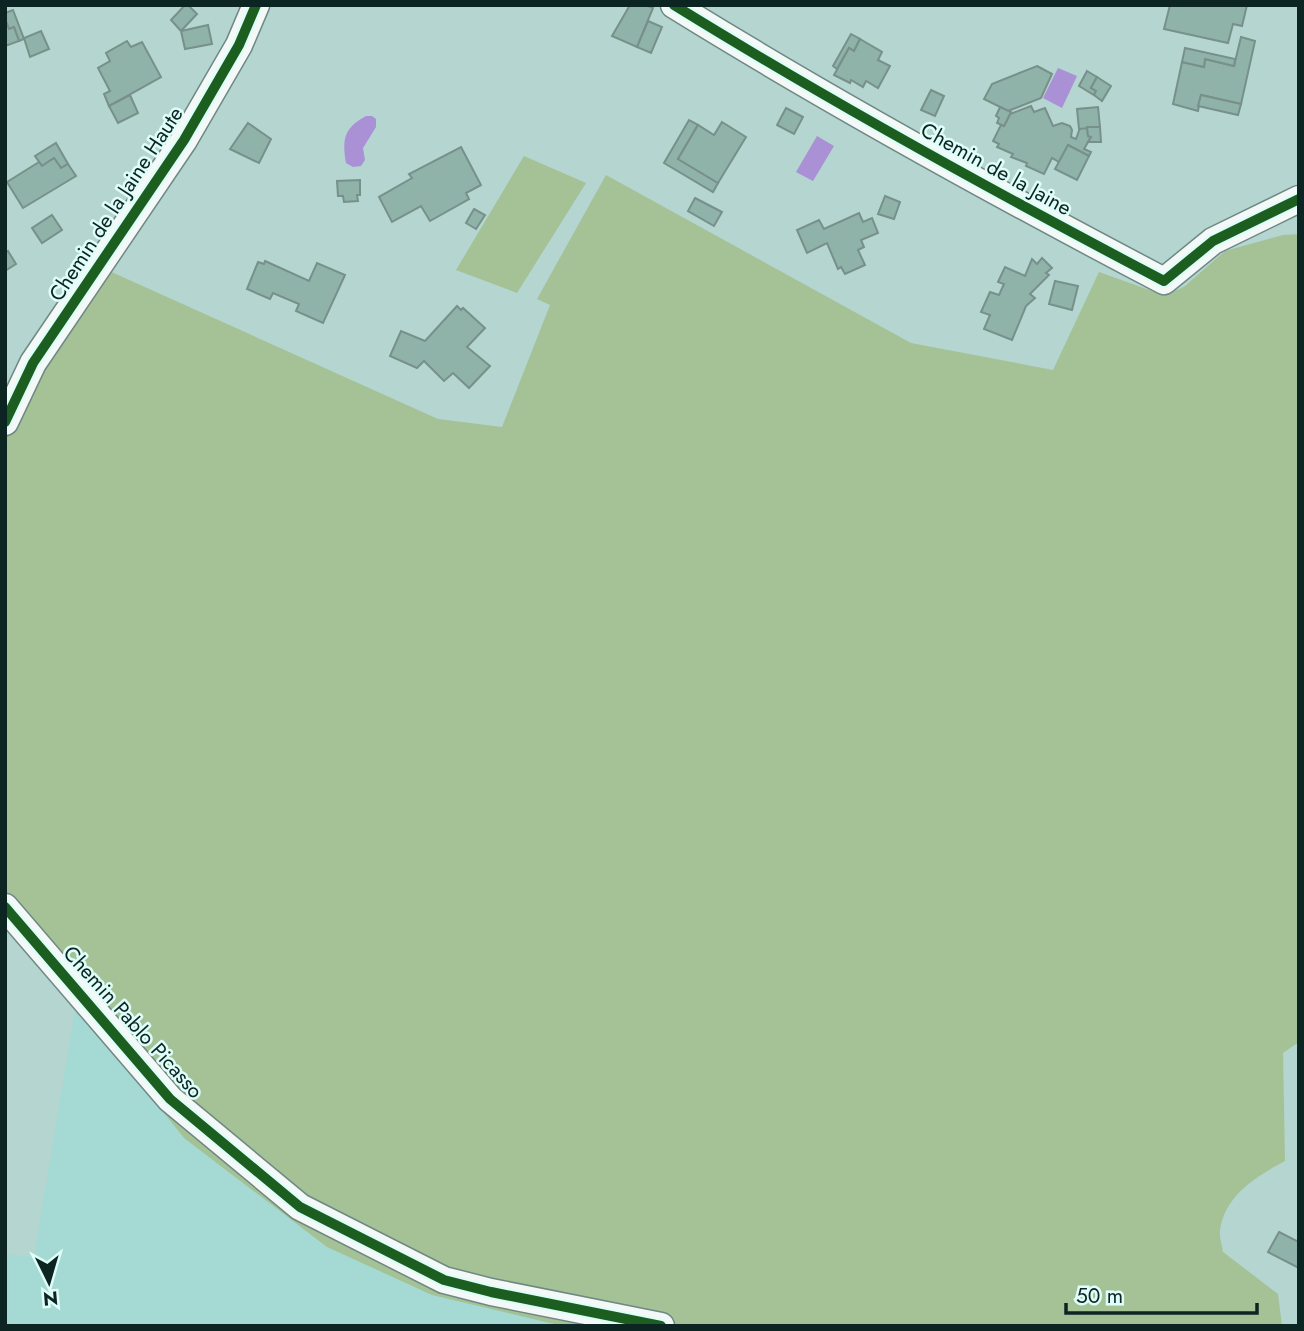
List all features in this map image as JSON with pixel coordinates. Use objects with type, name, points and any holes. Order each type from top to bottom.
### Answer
[{"type":"street","name":"Chemin de la Jaine Haute","points":[[5,422],[33,363],[184,140],[239,45],[256,5]]},
{"type":"street","name":"Chemin de la Jaine","points":[[674,5],[905,141],[1164,281],[1213,241],[1299,199]]},
{"type":"street","name":"Chemin Pablo Picasso","points":[[5,907],[170,1099],[300,1207],[444,1280],[660,1326]]},
{"type":"shaded area","points":[[1058,68],[1077,76],[1062,108],[1043,98]]},
{"type":"shaded area","points":[[366,116],[376,119],[376,127],[363,148],[365,160],[361,166],[353,167],[346,163],[346,135],[353,125]]},
{"type":"shaded area","points":[[817,136],[834,146],[813,181],[796,172]]},
{"type":"shaded area","points":[[78,991],[660,1326],[5,1326],[5,1254],[34,1257]]},
{"type":"green space","points":[[524,156],[586,183],[517,293],[456,270]]},
{"type":"green space","points":[[606,175],[911,343],[1053,370],[1099,272],[1155,292],[1173,292],[1185,286],[1225,251],[1283,235],[1299,234],[1299,1042],[1283,1053],[1285,1161],[1253,1180],[1235,1197],[1223,1218],[1220,1233],[1223,1252],[1278,1294],[1282,1326],[562,1326],[432,1295],[327,1247],[184,1138],[67,991],[5,921],[5,426],[107,270],[438,419],[502,427],[550,305],[537,299]]},
{"type":"building","points":[[185,5],[197,14],[181,31],[171,20]]},
{"type":"building","points":[[630,5],[653,8],[637,47],[612,36]]},
{"type":"building","points":[[1170,5],[1247,5],[1242,26],[1233,24],[1228,43],[1164,29]]},
{"type":"building","points":[[13,10],[24,39],[19,41],[14,27],[9,29],[5,19],[5,13]]},
{"type":"building","points":[[5,19],[9,29],[14,27],[19,41],[5,46]]},
{"type":"building","points":[[648,21],[662,27],[651,53],[637,47]]},
{"type":"building","points":[[208,25],[212,44],[185,49],[181,31]]},
{"type":"building","points":[[41,31],[49,49],[30,57],[24,38]]},
{"type":"building","points":[[851,34],[860,39],[854,51],[849,48],[837,69],[833,66]]},
{"type":"building","points":[[1241,37],[1255,41],[1241,104],[1201,95],[1198,111],[1173,104],[1182,62],[1204,67],[1205,59],[1234,66]]},
{"type":"building","points":[[860,39],[882,52],[878,60],[890,66],[878,88],[866,81],[863,87],[834,75],[849,48],[854,51]]},
{"type":"building","points":[[127,41],[131,47],[142,42],[161,77],[109,106],[104,94],[110,91],[98,68],[110,61],[106,53]]},
{"type":"building","points":[[1185,48],[1235,59],[1234,66],[1205,59],[1204,67],[1182,62]]},
{"type":"building","points":[[1037,66],[1052,74],[1041,98],[1008,111],[984,99],[992,84]]},
{"type":"building","points":[[1087,71],[1097,77],[1091,88],[1096,91],[1094,95],[1079,86]]},
{"type":"building","points":[[1097,77],[1111,86],[1102,101],[1094,95],[1096,91],[1091,88]]},
{"type":"building","points":[[931,90],[944,96],[935,116],[921,110]]},
{"type":"building","points":[[130,95],[138,113],[118,123],[109,106]]},
{"type":"building","points":[[1201,95],[1241,104],[1238,115],[1198,106]]},
{"type":"building","points":[[1031,106],[1034,112],[1045,108],[1053,126],[1062,123],[1070,126],[1071,137],[1076,139],[1080,128],[1087,127],[1088,136],[1091,137],[1084,149],[1091,152],[1089,156],[1068,145],[1059,162],[1052,158],[1044,174],[997,147],[999,144],[993,141],[1010,114]]},
{"type":"building","points":[[1000,107],[1011,112],[1004,126],[997,123],[999,118],[996,116]]},
{"type":"building","points":[[1098,107],[1100,127],[1079,129],[1077,109]]},
{"type":"building","points":[[786,108],[803,117],[794,134],[777,125]]},
{"type":"building","points":[[689,120],[698,125],[678,159],[718,183],[713,192],[664,163]]},
{"type":"building","points":[[722,122],[746,137],[718,183],[678,159],[698,125],[714,135]]},
{"type":"building","points":[[248,123],[271,139],[259,163],[230,149]]},
{"type":"building","points":[[1087,127],[1100,127],[1101,142],[1088,142],[1091,137],[1088,136]]},
{"type":"building","points":[[56,143],[68,164],[61,168],[54,158],[42,166],[35,156]]},
{"type":"building","points":[[1068,145],[1089,156],[1077,180],[1055,169]]},
{"type":"building","points":[[461,147],[481,185],[466,193],[469,199],[430,221],[421,206],[392,222],[379,197],[412,178],[409,174]]},
{"type":"building","points":[[54,158],[61,168],[68,164],[76,176],[23,208],[7,182],[39,162],[42,166]]},
{"type":"building","points":[[360,180],[358,201],[344,202],[343,196],[338,196],[337,181]]},
{"type":"building","points":[[885,196],[900,202],[894,219],[878,214]]},
{"type":"building","points":[[695,198],[722,212],[714,226],[688,211]]},
{"type":"building","points":[[474,209],[485,215],[476,229],[466,223]]},
{"type":"building","points":[[859,213],[863,222],[872,218],[878,233],[861,240],[864,247],[858,250],[865,265],[845,274],[841,267],[838,269],[827,243],[807,253],[797,230],[819,220],[824,229]]},
{"type":"building","points":[[52,215],[62,230],[42,243],[32,228]]},
{"type":"building","points":[[8,251],[16,264],[5,271],[5,253]]},
{"type":"building","points":[[1042,258],[1052,268],[1046,273],[1049,275],[1030,294],[1035,298],[1026,306],[1012,340],[984,329],[990,315],[981,312],[990,292],[999,295],[1004,284],[998,282],[1005,267],[1025,276],[1032,259],[1037,264]]},
{"type":"building","points":[[265,261],[309,281],[317,263],[345,275],[323,323],[296,311],[299,304],[273,293],[270,299],[247,289],[258,262],[264,264]]},
{"type":"building","points":[[1055,281],[1078,286],[1072,310],[1049,304]]},
{"type":"building","points":[[457,306],[461,310],[463,308],[485,328],[467,347],[490,366],[469,388],[453,373],[444,381],[424,361],[417,368],[390,356],[401,331],[425,341]]},
{"type":"building","points":[[1279,1232],[1299,1242],[1299,1268],[1268,1252]]},
{"type":"cycle path","points":[[5,422],[33,363],[184,140],[239,45],[256,5]]},
{"type":"cycle path","points":[[674,5],[917,148],[1164,281],[1213,241],[1299,199]]},
{"type":"cycle path","points":[[5,907],[170,1099],[300,1207],[444,1280],[661,1326]]}]
